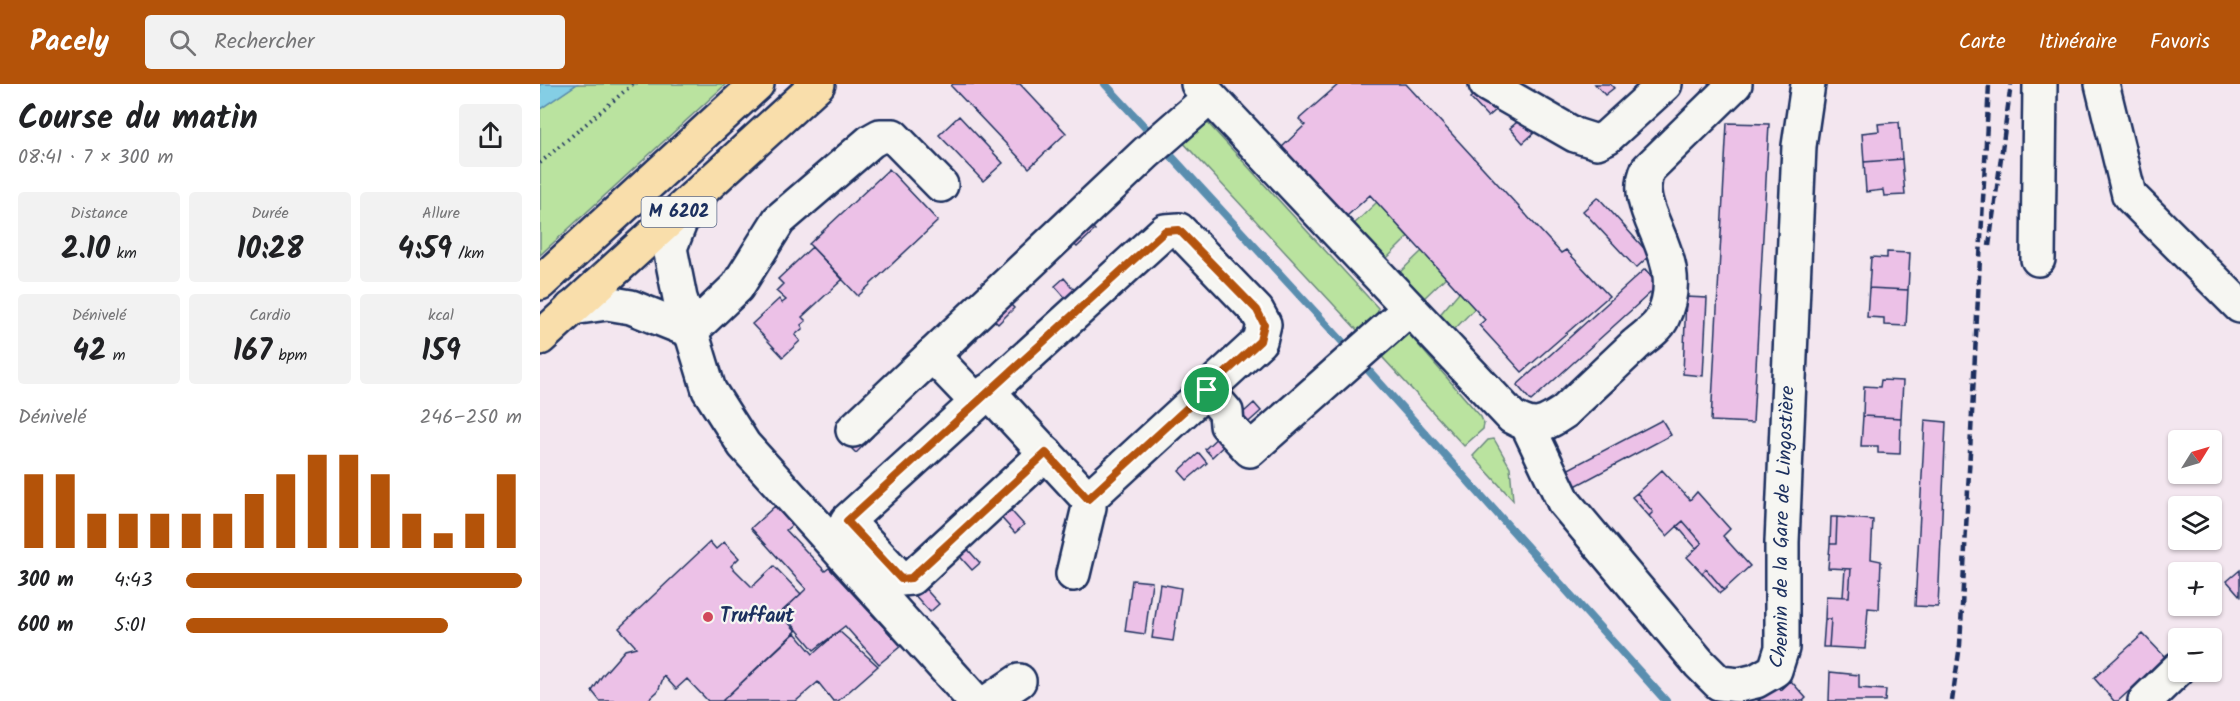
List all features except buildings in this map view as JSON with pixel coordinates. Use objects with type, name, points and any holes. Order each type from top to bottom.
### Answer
[{"type":"main road","name":"M 6202","points":[[540,283],[757,84]]},
{"type":"main road","name":"M 6202","points":[[540,338],[818,84]]},
{"type":"street","points":[[1492,85],[1575,135],[1597,142],[1607,137],[1665,84]]},
{"type":"street","name":"Chemin de la Gare de Lingostière","points":[[1528,426],[1564,502],[1699,663],[1719,682],[1738,685],[1748,683],[1774,670],[1782,648],[1782,542],[1799,146],[1808,84]]},
{"type":"street","points":[[2038,259],[2040,84]]},
{"type":"street","points":[[2102,84],[2129,195],[2240,306]]},
{"type":"street","points":[[853,430],[1171,131],[1203,91],[1512,417],[1528,426],[1547,423],[1564,411],[1660,321],[1672,282],[1667,255],[1644,201],[1642,180],[1648,169],[1732,87]]},
{"type":"street","points":[[691,331],[737,287],[779,220],[871,141],[880,136],[893,136],[941,184]]},
{"type":"street","points":[[687,205],[670,248],[680,298],[709,390],[744,445],[829,542],[975,701]]},
{"type":"street","points":[[1046,453],[911,578],[901,579],[847,521],[1165,231],[1179,230],[1257,310],[1264,324],[1260,341],[1088,499]]},
{"type":"street","points":[[572,308],[607,303],[631,307],[691,331]]},
{"type":"street","points":[[1207,390],[1226,412],[1227,425],[1250,450],[1369,342],[1409,309]]},
{"type":"street","points":[[932,356],[1046,453],[1088,499],[1089,507],[1073,574]]},
{"type":"street","points":[[2145,701],[2168,679]]},
{"type":"street","points":[[989,701],[1019,681]]},
{"type":"path","points":[[540,163],[633,84]]},
{"type":"green space","points":[[577,84],[726,84],[540,255],[540,109]]},
{"type":"green space","points":[[1205,120],[1378,308],[1378,317],[1359,332],[1180,139]]},
{"type":"green space","points":[[1377,202],[1408,237],[1384,261],[1352,226]]},
{"type":"green space","points":[[1422,251],[1446,277],[1422,300],[1398,274]]},
{"type":"green space","points":[[1459,292],[1475,308],[1451,333],[1437,318]]},
{"type":"green space","points":[[1402,326],[1481,417],[1484,424],[1483,429],[1464,446],[1373,347]]},
{"type":"green space","points":[[1494,439],[1510,467],[1513,500],[1473,456],[1488,440]]},
{"type":"water","points":[[540,84],[577,84],[540,109]]},
{"type":"waterway","points":[[1105,84],[1153,136]]},
{"type":"waterway","points":[[1163,147],[1350,350]]},
{"type":"waterway","points":[[1360,361],[1666,701]]},
{"type":"railway","points":[[1952,701],[1960,645],[1989,84]]},
{"type":"railway","points":[[1989,246],[2011,84]]},
{"type":"place","name":"Truffaut","points":[[708,617]]},
{"type":"route","points":[[1179,230],[1257,310],[1264,324],[1260,341],[1207,390],[1088,499],[1046,453],[911,578],[901,579],[847,521],[1165,231],[1179,230]]}]
